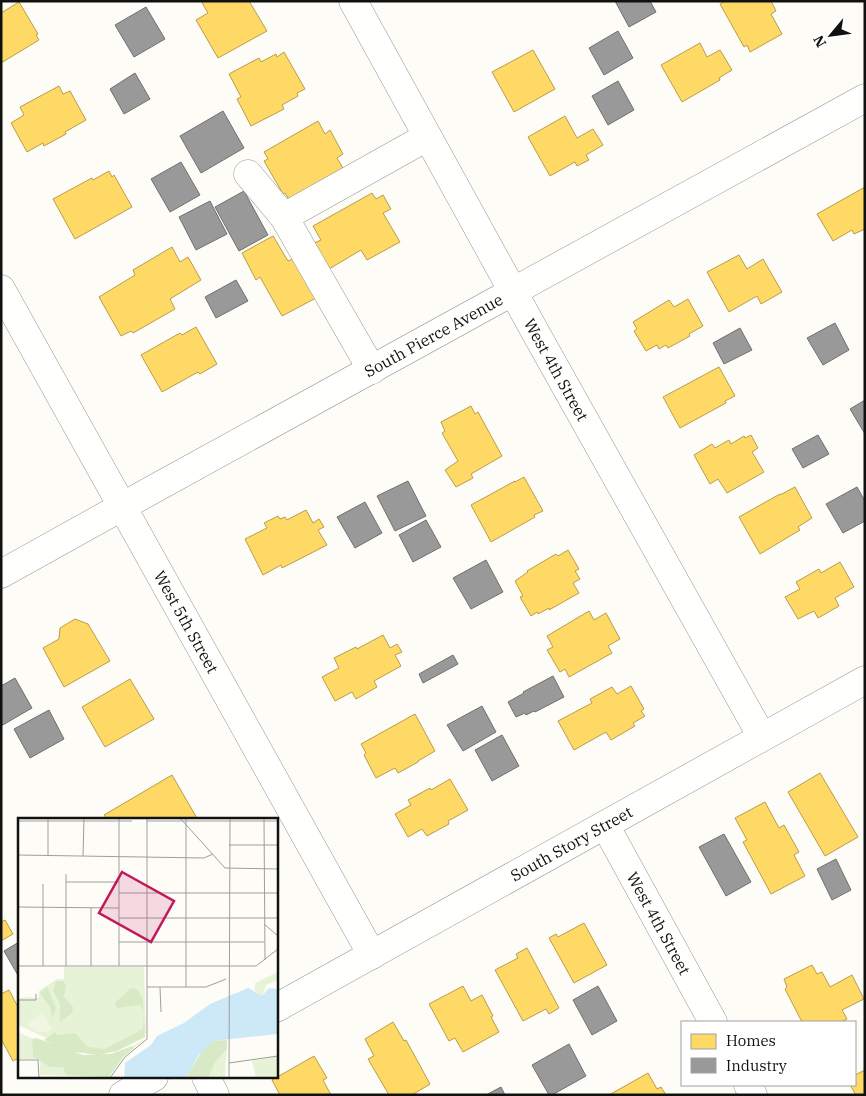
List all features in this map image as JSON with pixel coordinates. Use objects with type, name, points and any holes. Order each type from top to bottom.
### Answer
[{"type":"street","name":"West 4th Street","points":[[353,1],[427,138],[762,737]]},
{"type":"street","name":"South Pierce Avenue","points":[[1,574],[865,98]]},
{"type":"street","points":[[284,217],[427,138]]},
{"type":"street","points":[[248,174],[284,217],[372,370]]},
{"type":"street","name":"West 5th Street","points":[[1,289],[372,955]]},
{"type":"street","name":"South Story Street","points":[[278,1007],[865,680]]},
{"type":"street","name":"West 4th Street","points":[[605,825],[712,1021]]},
{"type":"street","points":[[123,1095],[152,1078]]},
{"type":"street","points":[[206,1078],[215,1095]]},
{"type":"building: Homes","points":[[201,1],[249,1],[267,31],[218,58],[196,20],[208,13]]},
{"type":"building: Homes","points":[[725,1],[771,1],[776,11],[771,14],[782,34],[750,52],[747,45],[744,47],[720,4]]},
{"type":"building: Homes","points":[[19,2],[38,34],[36,35],[39,40],[1,63],[1,13]]},
{"type":"building: Homes","points":[[700,43],[707,57],[720,50],[732,70],[719,78],[720,80],[682,102],[661,65]]},
{"type":"building: Homes","points":[[533,50],[555,89],[514,112],[492,72]]},
{"type":"building: Homes","points":[[284,52],[305,89],[297,93],[298,96],[282,105],[284,109],[251,126],[237,99],[241,97],[229,74],[259,58],[261,62],[276,54],[277,57]]},
{"type":"building: Homes","points":[[59,86],[63,94],[70,91],[86,120],[44,146],[43,143],[27,152],[11,123],[24,115],[20,107]]},
{"type":"building: Homes","points":[[565,116],[577,138],[593,129],[603,145],[586,155],[589,160],[577,166],[575,162],[550,176],[528,137]]},
{"type":"building: Homes","points":[[318,121],[325,134],[330,130],[343,154],[337,158],[344,170],[290,201],[285,193],[283,194],[264,161],[268,159],[264,152]]},
{"type":"building: Homes","points":[[109,171],[112,177],[114,175],[132,207],[75,239],[53,199]]},
{"type":"building: Homes","points":[[865,187],[865,229],[854,234],[852,230],[833,241],[817,214]]},
{"type":"building: Homes","points":[[372,193],[376,199],[383,195],[391,209],[383,213],[400,242],[367,260],[361,250],[329,269],[314,243],[321,240],[313,226]]},
{"type":"building: Homes","points":[[273,236],[288,261],[294,258],[316,298],[282,316],[260,277],[256,280],[242,253]]},
{"type":"building: Homes","points":[[172,247],[180,262],[188,257],[201,280],[170,299],[175,309],[133,333],[131,331],[121,336],[99,297],[135,275],[133,270]]},
{"type":"building: Homes","points":[[739,255],[747,269],[763,259],[782,292],[761,304],[757,296],[729,312],[707,272]]},
{"type":"building: Homes","points":[[688,299],[703,326],[689,334],[690,336],[668,348],[666,345],[659,349],[657,345],[646,351],[634,331],[637,329],[633,322],[669,300],[674,307]]},
{"type":"building: Homes","points":[[196,327],[217,364],[162,392],[141,355],[180,333],[182,335]]},
{"type":"building: Homes","points":[[719,367],[735,396],[725,401],[726,403],[680,428],[663,397]]},
{"type":"building: Homes","points":[[471,406],[475,414],[478,412],[502,456],[471,474],[473,478],[456,487],[445,470],[458,461],[442,433],[445,431],[441,422]]},
{"type":"building: Homes","points":[[751,435],[758,448],[752,452],[764,472],[727,493],[718,479],[710,484],[694,455],[712,444],[715,448],[729,440],[731,444],[744,436],[745,438]]},
{"type":"building: Homes","points":[[524,477],[543,511],[491,542],[471,505]]},
{"type":"building: Homes","points":[[795,487],[812,518],[798,527],[800,530],[760,554],[739,517]]},
{"type":"building: Homes","points":[[306,510],[313,523],[319,519],[324,527],[318,530],[327,545],[282,568],[281,565],[263,575],[245,539],[267,528],[264,523],[278,516],[280,519],[285,517],[287,520]]},
{"type":"building: Homes","points":[[568,550],[579,569],[575,571],[580,579],[573,583],[579,593],[549,610],[549,608],[531,616],[520,597],[523,596],[515,581],[527,571],[556,554],[558,556]]},
{"type":"building: Homes","points":[[840,562],[854,587],[835,598],[839,606],[818,618],[814,611],[798,619],[785,597],[800,589],[796,582],[819,569],[821,573]]},
{"type":"building: Homes","points":[[589,611],[594,620],[606,613],[620,639],[608,646],[612,653],[569,677],[565,669],[560,672],[547,650],[553,647],[547,636]]},
{"type":"building: Homes","points":[[75,619],[88,624],[110,661],[64,687],[43,648],[59,639],[60,628]]},
{"type":"building: Homes","points":[[383,635],[390,648],[397,644],[402,652],[395,655],[401,666],[374,681],[377,687],[356,699],[352,692],[335,701],[322,677],[339,668],[334,658],[356,647],[357,649]]},
{"type":"building: Homes","points":[[130,679],[154,719],[105,747],[82,707]]},
{"type":"building: Homes","points":[[631,686],[644,709],[641,711],[645,716],[633,723],[635,726],[611,740],[606,732],[574,750],[558,721],[592,703],[590,699],[612,687],[617,694]]},
{"type":"building: Homes","points":[[415,714],[435,751],[398,773],[395,768],[376,778],[364,755],[366,753],[361,744]]},
{"type":"building: Homes","points":[[820,773],[858,837],[825,856],[788,792]]},
{"type":"building: Homes","points":[[172,775],[197,818],[106,818],[104,815]]},
{"type":"building: Homes","points":[[450,779],[468,810],[448,821],[449,824],[427,836],[422,829],[408,837],[395,814],[411,805],[408,800]]},
{"type":"building: Homes","points":[[765,802],[779,828],[784,825],[799,852],[794,855],[805,876],[771,894],[743,842],[747,840],[735,818]]},
{"type":"building: Homes","points":[[5,920],[13,934],[1,941],[1,922]]},
{"type":"building: Homes","points":[[584,923],[607,965],[574,983],[549,938],[556,934],[558,937]]},
{"type":"building: Homes","points":[[527,948],[559,1008],[549,1014],[546,1009],[523,1021],[495,970],[518,958],[516,954]]},
{"type":"building: Homes","points":[[812,965],[817,974],[822,972],[830,987],[852,975],[864,999],[842,1010],[847,1019],[843,1021],[801,1021],[785,989],[787,987],[784,979]]},
{"type":"building: Homes","points":[[463,986],[471,1001],[482,995],[499,1032],[463,1052],[455,1038],[449,1041],[429,1004]]},
{"type":"building: Homes","points":[[9,990],[18,1007],[18,1058],[13,1061],[1,1039],[1,994]]},
{"type":"building: Homes","points":[[393,1022],[404,1041],[406,1040],[430,1084],[412,1095],[389,1095],[368,1059],[374,1056],[365,1039]]},
{"type":"building: Homes","points":[[314,1056],[327,1078],[323,1080],[331,1095],[280,1095],[272,1080]]},
{"type":"building: Homes","points":[[865,1070],[865,1095],[856,1095],[851,1086],[856,1086],[856,1074]]},
{"type":"building: Homes","points":[[648,1073],[657,1089],[661,1087],[666,1095],[609,1095]]},
{"type":"building: Industry","points":[[615,1],[650,1],[656,12],[629,27]]},
{"type":"building: Industry","points":[[146,7],[165,39],[134,57],[115,25]]},
{"type":"building: Industry","points":[[618,31],[633,58],[604,75],[589,48]]},
{"type":"building: Industry","points":[[135,73],[150,99],[124,114],[110,89]]},
{"type":"building: Industry","points":[[618,81],[634,110],[608,125],[592,96]]},
{"type":"building: Industry","points":[[223,111],[244,148],[201,173],[180,136]]},
{"type":"building: Industry","points":[[181,162],[200,195],[170,212],[151,179]]},
{"type":"building: Industry","points":[[244,191],[268,235],[239,251],[215,207]]},
{"type":"building: Industry","points":[[210,201],[227,234],[196,250],[179,217]]},
{"type":"building: Industry","points":[[236,280],[248,301],[216,318],[205,297]]},
{"type":"building: Industry","points":[[835,323],[849,350],[823,365],[807,338]]},
{"type":"building: Industry","points":[[740,328],[752,350],[724,364],[713,343]]},
{"type":"building: Industry","points":[[865,400],[865,434],[850,409]]},
{"type":"building: Industry","points":[[818,435],[829,454],[803,468],[792,449]]},
{"type":"building: Industry","points":[[408,481],[426,516],[395,531],[377,496]]},
{"type":"building: Industry","points":[[857,487],[865,501],[865,521],[843,533],[826,504]]},
{"type":"building: Industry","points":[[365,502],[382,533],[355,548],[337,517]]},
{"type":"building: Industry","points":[[426,520],[441,547],[413,562],[399,535]]},
{"type":"building: Industry","points":[[486,560],[503,592],[471,609],[453,578]]},
{"type":"building: Industry","points":[[453,655],[458,664],[423,683],[419,674]]},
{"type":"building: Industry","points":[[553,676],[564,697],[535,712],[526,715],[525,713],[516,717],[508,702]]},
{"type":"building: Industry","points":[[15,678],[32,708],[1,726],[1,686]]},
{"type":"building: Industry","points":[[482,706],[496,732],[463,751],[447,725]]},
{"type":"building: Industry","points":[[49,710],[64,739],[30,758],[14,729]]},
{"type":"building: Industry","points":[[502,735],[519,766],[492,781],[475,750]]},
{"type":"building: Industry","points":[[724,834],[751,882],[726,896],[699,847]]},
{"type":"building: Industry","points":[[836,859],[851,890],[832,900],[817,869]]},
{"type":"building: Industry","points":[[18,943],[18,975],[4,951]]},
{"type":"building: Industry","points":[[598,986],[617,1021],[592,1035],[573,1000]]},
{"type":"building: Industry","points":[[569,1044],[586,1076],[549,1095],[532,1065]]},
{"type":"building: Industry","points":[[501,1087],[505,1095],[486,1095]]}]
